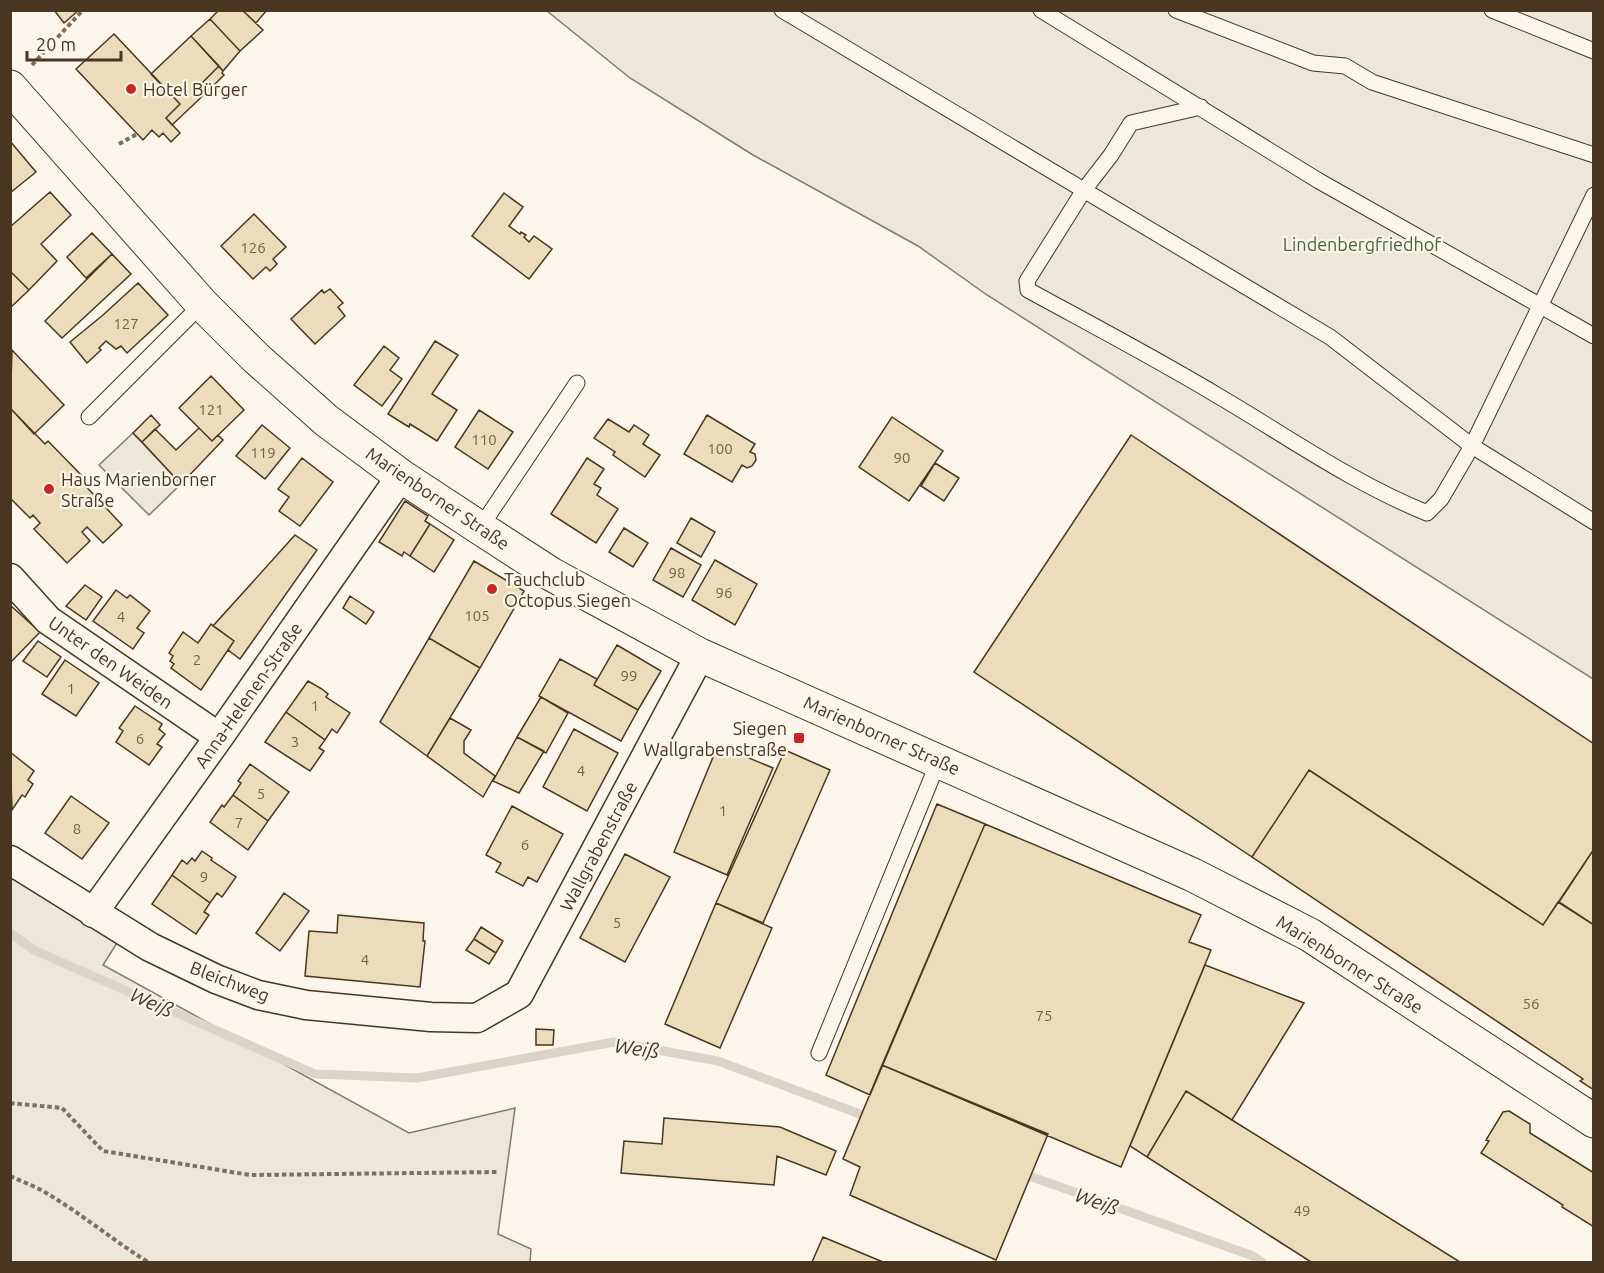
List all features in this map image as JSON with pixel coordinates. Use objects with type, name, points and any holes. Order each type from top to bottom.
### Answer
[{"type":"main road","name":"Marienborner Straße","points":[[11,87],[202,304],[256,358],[327,421],[401,476],[480,528],[551,574],[700,655],[1193,875],[1310,935],[1593,1121]]},
{"type":"street","name":"Anna-Helenen-Straße","points":[[93,913],[401,476]]},
{"type":"street","name":"Unter den Weiden","points":[[10,578],[48,620],[219,737]]},
{"type":"street","name":"Wallgrabenstraße","points":[[477,1018],[519,994],[700,655]]},
{"type":"street","name":"Bleichweg","points":[[10,860],[159,952],[216,979],[258,995],[306,1005],[431,1017],[477,1018]]},
{"type":"lane","points":[[782,10],[1330,337],[1472,446],[1593,522]]},
{"type":"lane","points":[[1041,10],[1319,181],[1593,336]]},
{"type":"lane","points":[[1176,10],[1313,63],[1345,66],[1372,82],[1593,155]]},
{"type":"lane","points":[[1492,10],[1593,51]]},
{"type":"lane","points":[[1202,107],[1131,123],[1111,155],[1084,190],[1028,281],[1028,290],[1219,396],[1339,470],[1427,513],[1441,499],[1472,446],[1593,195]]},
{"type":"lane","points":[[89,417],[202,304]]},
{"type":"lane","points":[[480,528],[577,383]]},
{"type":"lane","points":[[819,1053],[939,760]]},
{"type":"path","points":[[11,87],[83,10]]},
{"type":"path","points":[[119,144],[137,134]]},
{"type":"path","points":[[10,1103],[62,1108],[103,1151],[250,1175],[498,1172]]},
{"type":"path","points":[[10,1176],[46,1193],[148,1263]]},
{"type":"green space","name":"Lindenbergfriedhof","points":[[547,11],[1593,11],[1593,679],[987,295],[918,246],[753,155],[630,78]]},
{"type":"green space","points":[[10,874],[117,943],[103,965],[409,1133],[515,1108],[498,1234],[531,1249],[530,1262],[11,1262]]},
{"type":"shaded area","points":[[133,433],[181,484],[149,515],[99,465]]},
{"type":"building","points":[[54,10],[79,10],[64,23]]},
{"type":"building","points":[[219,10],[242,10],[263,30],[240,51],[210,19]]},
{"type":"building","points":[[242,10],[267,10],[256,23]]},
{"type":"building","points":[[210,19],[240,51],[223,71],[191,36]]},
{"type":"building","name":"Hotel Bürger","points":[[114,34],[180,104],[166,118],[180,133],[171,142],[163,133],[159,137],[152,130],[143,140],[76,69]]},
{"type":"building","points":[[191,36],[219,66],[202,83],[209,90],[172,125],[166,118],[180,104],[151,74]]},
{"type":"building","points":[[219,66],[224,75],[209,90],[202,83]]},
{"type":"building","points":[[10,141],[36,172],[10,193]]},
{"type":"building","points":[[50,192],[71,215],[41,244],[57,261],[29,290],[10,271],[10,227]]},
{"type":"building","points":[[504,193],[523,207],[509,226],[520,234],[521,232],[526,235],[524,237],[529,242],[534,236],[552,249],[529,279],[472,236]]},
{"type":"building","points":[[254,214],[286,247],[273,259],[277,264],[270,271],[266,267],[253,279],[221,246]]},
{"type":"building","points":[[92,233],[112,254],[86,278],[67,257]]},
{"type":"building","points":[[112,254],[131,274],[62,338],[45,321]]},
{"type":"building","points":[[10,271],[29,290],[10,308]]},
{"type":"building","points":[[138,283],[168,315],[127,353],[121,346],[116,349],[106,341],[99,348],[101,350],[87,363],[70,342]]},
{"type":"building","points":[[330,289],[343,303],[338,307],[345,316],[315,344],[291,319],[322,290],[324,293]]},
{"type":"building","points":[[435,341],[458,355],[432,394],[457,410],[437,441],[410,424],[409,427],[388,414]]},
{"type":"building","points":[[384,346],[399,358],[390,370],[402,379],[382,406],[354,385]]},
{"type":"building","points":[[12,350],[64,405],[34,434],[12,410],[10,412]]},
{"type":"building","points":[[211,376],[244,410],[212,441],[179,408]]},
{"type":"building","name":"Haus Marienborner Straße","points":[[12,410],[45,444],[48,441],[84,478],[81,481],[122,525],[103,543],[87,527],[82,532],[90,541],[67,563],[34,529],[40,523],[33,515],[30,518],[10,498],[10,412]]},
{"type":"building","points":[[479,410],[513,432],[488,469],[455,447]]},
{"type":"building","points":[[151,415],[160,425],[142,442],[133,433]]},
{"type":"building","points":[[707,415],[755,444],[750,452],[755,454],[756,460],[752,466],[747,468],[742,465],[732,482],[684,454]]},
{"type":"building","points":[[892,417],[943,451],[909,501],[859,467]]},
{"type":"building","points":[[608,419],[629,432],[634,425],[649,435],[643,444],[660,455],[645,477],[613,455],[615,452],[594,438]]},
{"type":"building","points":[[262,425],[290,448],[265,479],[236,456]]},
{"type":"building","points":[[199,428],[212,441],[218,435],[223,440],[181,484],[142,442],[155,429],[176,450]]},
{"type":"building","points":[[1131,435],[1594,744],[1594,849],[1543,925],[1309,770],[1252,857],[974,672]]},
{"type":"building","points":[[302,458],[333,482],[300,526],[279,511],[289,497],[278,489]]},
{"type":"building","points":[[587,458],[604,469],[594,484],[601,488],[597,495],[618,509],[596,543],[551,514]]},
{"type":"building","points":[[935,463],[959,478],[944,501],[921,486]]},
{"type":"building","points":[[405,501],[428,516],[425,521],[430,524],[410,556],[404,552],[402,556],[379,542]]},
{"type":"building","points":[[691,518],[715,532],[701,557],[677,543]]},
{"type":"building","points":[[430,524],[454,540],[434,572],[410,556]]},
{"type":"building","points":[[624,528],[648,543],[633,567],[609,552]]},
{"type":"building","points":[[295,535],[317,550],[240,659],[228,650],[234,641],[213,626]]},
{"type":"building","points":[[671,548],[701,565],[683,597],[653,580]]},
{"type":"building","points":[[715,560],[757,584],[735,625],[692,600]]},
{"type":"building","points":[[474,561],[524,591],[480,668],[429,638]]},
{"type":"building","points":[[85,585],[102,597],[86,620],[66,606]]},
{"type":"building","points":[[116,590],[127,598],[130,595],[150,611],[137,628],[144,633],[133,649],[93,621]]},
{"type":"building","points":[[350,596],[374,612],[366,624],[343,608]]},
{"type":"building","points":[[10,605],[40,632],[10,663]]},
{"type":"building","points":[[211,624],[234,641],[201,690],[171,668],[174,664],[170,661],[173,656],[169,653],[183,632],[198,643]]},
{"type":"building","points":[[429,638],[480,668],[427,756],[380,722]]},
{"type":"building","points":[[38,641],[61,657],[47,677],[23,661]]},
{"type":"building","points":[[617,645],[661,671],[638,710],[594,685]]},
{"type":"building","points":[[560,659],[597,679],[594,685],[638,710],[621,741],[539,696]]},
{"type":"building","points":[[65,660],[99,683],[76,716],[42,694]]},
{"type":"building","points":[[308,681],[322,689],[328,694],[326,697],[350,713],[337,733],[332,729],[325,740],[286,712]]},
{"type":"building","points":[[541,697],[568,713],[546,753],[517,737]]},
{"type":"building","points":[[135,706],[162,724],[159,729],[165,734],[157,744],[162,747],[149,765],[116,742],[123,731],[119,728]]},
{"type":"building","points":[[286,712],[325,740],[319,748],[324,751],[310,771],[265,742]]},
{"type":"building","points":[[450,718],[471,730],[464,741],[464,753],[495,776],[483,797],[427,756]]},
{"type":"building","points":[[574,729],[618,753],[587,811],[543,787]]},
{"type":"building","points":[[517,737],[544,751],[519,793],[493,781]]},
{"type":"building","points":[[718,745],[773,768],[727,875],[674,852]]},
{"type":"building","points":[[785,750],[830,770],[763,923],[716,903]]},
{"type":"building","points":[[10,752],[34,771],[28,780],[33,784],[25,797],[22,795],[12,810]]},
{"type":"building","points":[[250,764],[289,792],[268,821],[233,795],[241,783],[238,781]]},
{"type":"building","points":[[1309,770],[1543,925],[1558,902],[1594,925],[1594,1090],[1580,1081],[1583,1079],[1252,857]]},
{"type":"building","points":[[233,795],[268,821],[248,850],[210,822],[222,805],[224,807]]},
{"type":"building","points":[[71,796],[109,823],[82,859],[45,833]]},
{"type":"building","points":[[937,804],[985,824],[870,1095],[826,1075]]},
{"type":"building","points":[[512,806],[563,834],[537,882],[528,877],[523,886],[496,872],[501,863],[486,855]]},
{"type":"building","points":[[985,824],[1201,915],[1189,942],[1211,950],[1121,1167],[882,1065]]},
{"type":"building","points":[[1594,849],[1594,925],[1559,902]]},
{"type":"building","points":[[202,851],[236,877],[222,897],[217,893],[210,903],[172,875],[182,860],[187,864],[192,858],[195,861]]},
{"type":"building","points":[[625,854],[670,877],[625,962],[580,938]]},
{"type":"building","points":[[172,875],[210,903],[204,912],[209,915],[196,934],[152,904]]},
{"type":"building","points":[[284,893],[309,911],[280,951],[256,933]]},
{"type":"building","points":[[716,903],[772,928],[720,1048],[665,1024]]},
{"type":"building","points":[[338,915],[424,923],[423,941],[425,941],[420,987],[305,976],[309,931],[337,933]]},
{"type":"building","points":[[481,927],[503,941],[496,953],[474,939]]},
{"type":"building","points":[[474,939],[496,953],[489,964],[466,950]]},
{"type":"building","points":[[1205,965],[1304,1003],[1232,1120],[1186,1091],[1147,1157],[1130,1146]]},
{"type":"building","points":[[536,1029],[554,1030],[553,1045],[536,1045]]},
{"type":"building","points":[[882,1065],[1048,1134],[996,1260],[850,1195],[860,1167],[843,1159]]},
{"type":"building","points":[[1186,1091],[1460,1262],[1311,1262],[1147,1157]]},
{"type":"building","points":[[1509,1111],[1530,1124],[1530,1133],[1594,1173],[1594,1227],[1481,1153],[1503,1112]]},
{"type":"building","points":[[664,1118],[780,1127],[836,1151],[826,1175],[777,1156],[774,1185],[621,1173],[624,1141],[662,1144]]},
{"type":"building","points":[[823,1237],[883,1262],[812,1262]]},
{"type":"waterway","name":"Weiß","points":[[10,933],[34,950],[315,1074],[417,1078],[614,1042],[718,1061],[873,1119]]},
{"type":"waterway","name":"Weiß","points":[[1021,1173],[1253,1256],[1262,1262]]},
{"type":"place","name":"Hotel Bürger","points":[[131,89]]},
{"type":"place","name":"Haus Marienborner Straße","points":[[49,489]]},
{"type":"place","name":"Tauchclub Octopus Siegen","points":[[492,589]]},
{"type":"place","name":"Siegen Wallgrabenstraße","points":[[799,738]]}]
